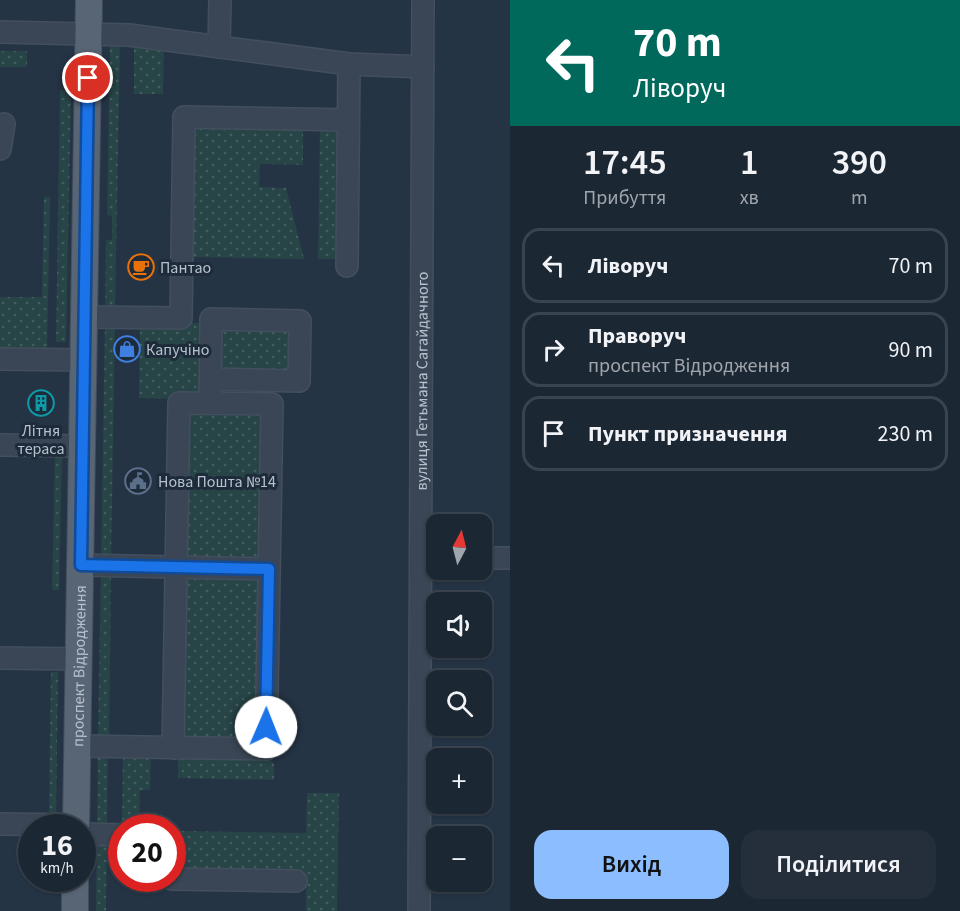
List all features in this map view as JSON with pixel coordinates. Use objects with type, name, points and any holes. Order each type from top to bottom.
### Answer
[{"type":"main road","name":"проспект Відродження","points":[[78,814],[89,0]]},
{"type":"main road","points":[[75,892],[75,911]]},
{"type":"street","points":[[219,47],[220,0]]},
{"type":"street","name":"вулиця Гетьмана Сагайдачного","points":[[423,0],[428,514]]},
{"type":"street","points":[[0,32],[129,35],[349,64],[423,67]]},
{"type":"street","points":[[346,266],[349,64]]},
{"type":"street","points":[[85,317],[181,318],[184,117],[348,120]]},
{"type":"street","points":[[0,149],[4,124]]},
{"type":"street","points":[[210,380],[299,381],[300,321],[211,319],[210,380],[210,403]]},
{"type":"street","points":[[0,359],[84,360]]},
{"type":"street","points":[[78,746],[173,748],[266,749],[272,404],[179,403],[173,748]]},
{"type":"street","points":[[0,445],[83,446]]},
{"type":"street","points":[[492,558],[510,558]]},
{"type":"street","points":[[81,565],[269,569]]},
{"type":"street","name":"вулиця Гетьмана Сагайдачного","points":[[419,911],[428,580]]},
{"type":"street","points":[[0,658],[79,658]]},
{"type":"street","points":[[0,824],[18,825]]},
{"type":"street","points":[[186,879],[296,881]]},
{"type":"green space","points":[[110,43],[120,43],[115,310],[105,310],[106,240],[112,240],[112,216],[107,215]]},
{"type":"green space","points":[[134,43],[164,47],[163,94],[134,94]]},
{"type":"green space","points":[[0,51],[27,51],[27,67],[0,67]]},
{"type":"green space","points":[[60,90],[71,90],[66,342],[56,342]]},
{"type":"green space","points":[[191,125],[303,126],[303,165],[260,164],[259,187],[286,188],[304,259],[189,257]]},
{"type":"green space","points":[[320,127],[341,127],[339,259],[318,259]]},
{"type":"green space","points":[[44,197],[50,197],[47,352],[0,351],[0,297],[42,297]]},
{"type":"green space","points":[[140,322],[205,323],[204,399],[139,398]]},
{"type":"green space","points":[[105,324],[115,325],[111,560],[101,560]]},
{"type":"green space","points":[[217,325],[294,326],[293,375],[216,374]]},
{"type":"green space","points":[[186,411],[263,412],[260,560],[183,559]]},
{"type":"green space","points":[[55,452],[62,452],[59,590],[52,590]]},
{"type":"green space","points":[[101,572],[111,572],[109,741],[98,741]]},
{"type":"green space","points":[[184,574],[261,576],[258,741],[181,740]]},
{"type":"green space","points":[[51,672],[58,672],[56,814],[49,814]]},
{"type":"green space","points":[[98,751],[108,752],[107,829],[97,829]]},
{"type":"green space","points":[[123,752],[151,753],[150,790],[140,790],[139,814],[122,814]]},
{"type":"green space","points":[[178,753],[264,755],[274,763],[274,780],[178,778]]},
{"type":"green space","points":[[307,793],[339,793],[337,911],[306,911],[306,875],[186,873],[186,831],[306,833]]},
{"type":"green space","points":[[97,840],[107,840],[106,911],[96,911]]},
{"type":"place","name":"Пантао","points":[[141,267]]},
{"type":"place","name":"Капучіно","points":[[127,349]]},
{"type":"place","name":"Літня тераса","points":[[41,403]]},
{"type":"place","name":"Нова Пошта №14","points":[[138,481]]},
{"type":"route","points":[[88,78],[81,565],[269,569],[266,727]]}]
